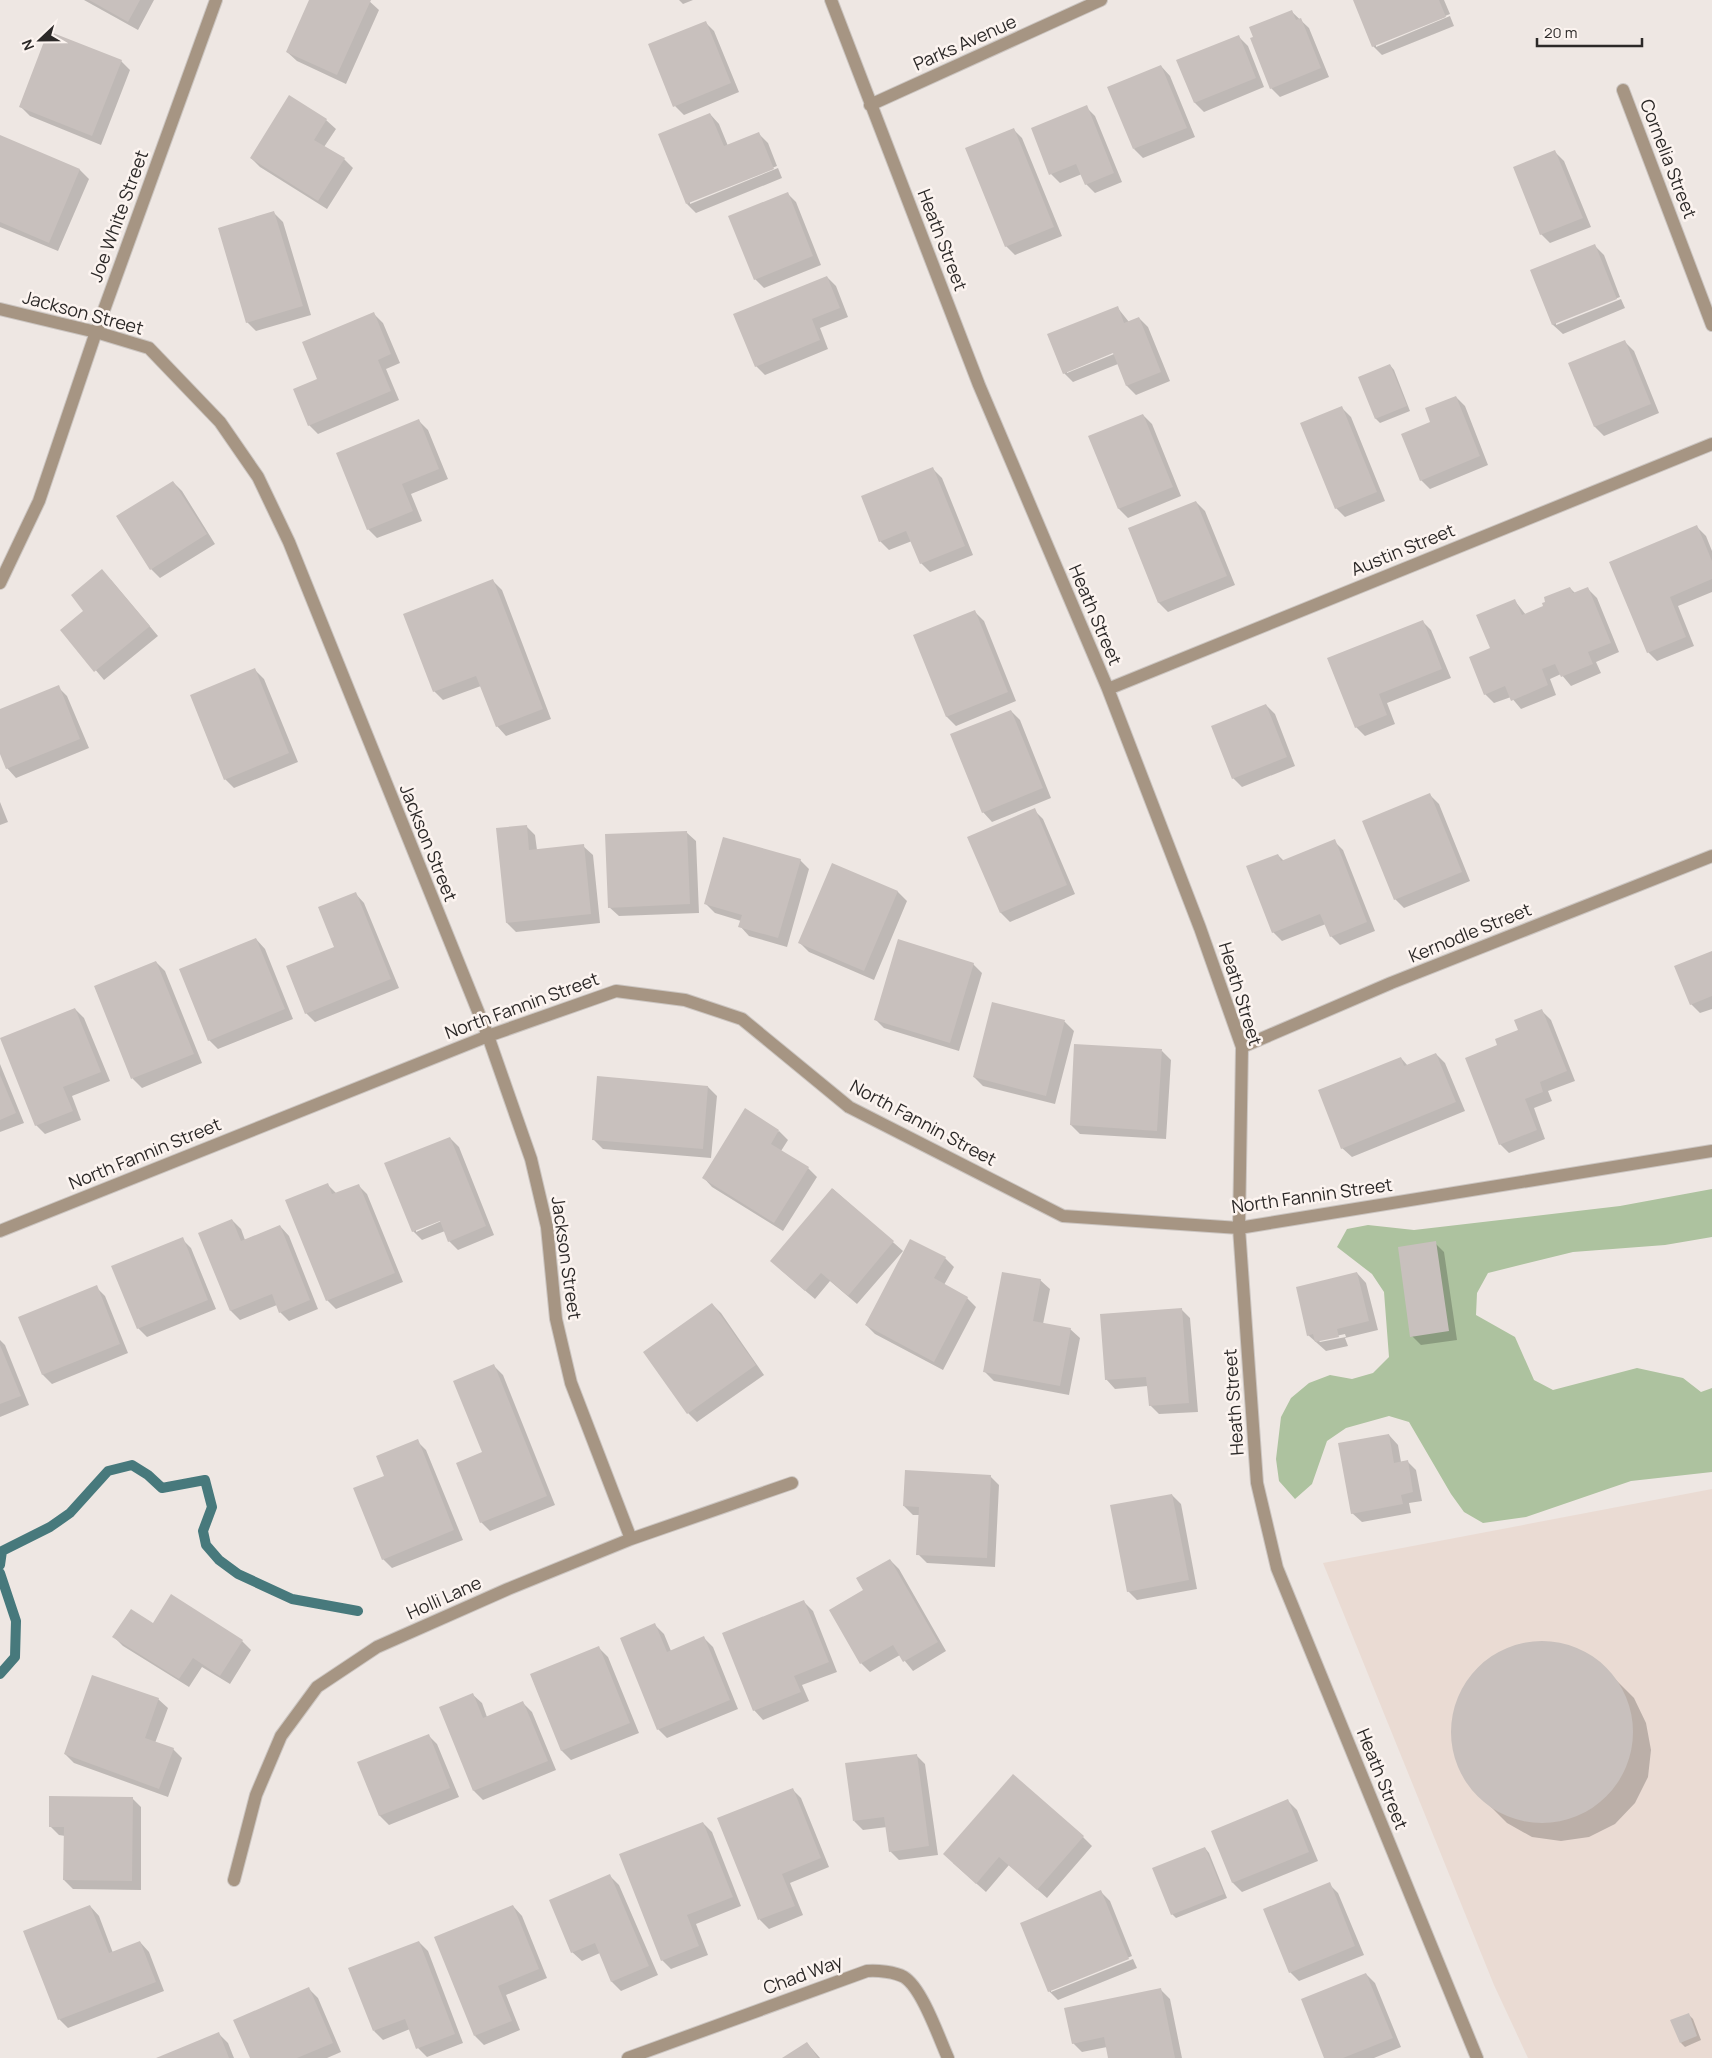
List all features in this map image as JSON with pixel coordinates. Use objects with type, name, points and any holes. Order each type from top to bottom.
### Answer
[{"type":"street","name":"Joe White Street","points":[[0,583],[38,501],[96,332],[216,0]]},
{"type":"street","name":"Heath Street","points":[[831,0],[979,384],[1108,689],[1200,928],[1242,1046],[1239,1228],[1257,1483],[1277,1568],[1477,2058]]},
{"type":"street","name":"Parks Avenue","points":[[870,105],[1101,0]]},
{"type":"street","name":"Cornelia Street","points":[[1623,90],[1712,325]]},
{"type":"street","name":"Jackson Street","points":[[0,310],[96,332],[149,348],[220,422],[258,477],[292,551],[488,1036],[531,1159],[547,1227],[556,1319],[571,1383],[632,1539]]},
{"type":"street","name":"Austin Street","points":[[1108,689],[1712,444]]},
{"type":"street","name":"Kernodle Street","points":[[1242,1046],[1391,983],[1712,856]]},
{"type":"street","name":"North Fannin Street","points":[[0,1230],[488,1036],[616,990],[685,1000],[742,1019],[848,1107],[1063,1216],[1239,1228],[1712,1151]]},
{"type":"street","name":"Holli Lane","points":[[234,1880],[256,1795],[281,1736],[317,1687],[376,1647],[508,1589],[632,1539],[792,1483]]},
{"type":"street","name":"Chad Way","points":[[628,2058],[867,1971],[877,1970],[905,1977],[921,1997],[948,2058]]},
{"type":"shaded area","points":[[1712,1489],[1712,2058],[1528,2058],[1494,1985],[1323,1563]]},
{"type":"green space","points":[[1712,1189],[1712,1237],[1665,1245],[1573,1252],[1488,1273],[1477,1293],[1476,1315],[1515,1337],[1534,1380],[1553,1390],[1637,1368],[1683,1378],[1701,1392],[1712,1388],[1712,1472],[1631,1481],[1526,1517],[1483,1523],[1464,1512],[1451,1494],[1409,1422],[1389,1416],[1346,1428],[1327,1441],[1312,1484],[1295,1499],[1279,1481],[1276,1459],[1281,1417],[1291,1398],[1309,1383],[1330,1375],[1352,1379],[1373,1373],[1389,1357],[1384,1292],[1372,1274],[1337,1247],[1347,1229],[1368,1225],[1414,1230],[1620,1206]]},
{"type":"building","points":[[89,0],[140,0],[128,22]]},
{"type":"building","points":[[309,0],[371,0],[337,75],[286,52]]},
{"type":"building","points":[[1353,0],[1439,0],[1446,17],[1372,47]]},
{"type":"building","points":[[1292,10],[1296,20],[1301,18],[1321,68],[1270,89],[1250,38],[1253,37],[1249,27]]},
{"type":"building","points":[[706,21],[731,83],[673,107],[648,44]]},
{"type":"building","points":[[48,31],[122,60],[92,136],[19,107]]},
{"type":"building","points":[[1239,35],[1256,78],[1194,103],[1176,60]]},
{"type":"building","points":[[1161,65],[1187,128],[1133,149],[1107,87]]},
{"type":"building","points":[[289,95],[327,119],[314,140],[345,158],[318,201],[250,158]]},
{"type":"building","points":[[1087,105],[1114,173],[1085,185],[1076,164],[1049,175],[1031,128]]},
{"type":"building","points":[[710,113],[724,146],[759,132],[774,169],[686,204],[658,134]]},
{"type":"building","points":[[1014,128],[1054,227],[1005,247],[965,148]]},
{"type":"building","points":[[0,135],[80,169],[49,243],[0,222]]},
{"type":"building","points":[[1555,150],[1583,218],[1540,235],[1513,167]]},
{"type":"building","points":[[788,192],[813,256],[754,280],[728,216]]},
{"type":"building","points":[[274,211],[303,306],[246,323],[218,228]]},
{"type":"building","points":[[1595,244],[1617,299],[1552,325],[1530,270]]},
{"type":"building","points":[[827,276],[840,308],[812,319],[820,340],[755,367],[733,314]]},
{"type":"building","points":[[1118,306],[1124,323],[1139,317],[1161,372],[1126,386],[1113,353],[1063,374],[1047,334]]},
{"type":"building","points":[[374,312],[391,354],[378,360],[391,391],[308,426],[293,389],[317,379],[302,342]]},
{"type":"building","points":[[1625,340],[1651,404],[1594,427],[1568,363]]},
{"type":"building","points":[[1390,364],[1407,406],[1375,419],[1358,377]]},
{"type":"building","points":[[1456,396],[1480,456],[1420,481],[1401,434],[1430,422],[1425,408]]},
{"type":"building","points":[[1342,406],[1377,492],[1335,509],[1300,423]]},
{"type":"building","points":[[1143,414],[1173,487],[1118,509],[1088,436]]},
{"type":"building","points":[[419,419],[439,469],[402,484],[413,511],[367,530],[336,453]]},
{"type":"building","points":[[933,467],[965,546],[920,564],[906,531],[879,542],[861,496]]},
{"type":"building","points":[[173,481],[207,534],[150,570],[116,516]]},
{"type":"building","points":[[1196,501],[1227,576],[1158,603],[1128,528]]},
{"type":"building","points":[[1697,525],[1712,561],[1712,579],[1670,597],[1686,637],[1647,653],[1609,562]]},
{"type":"building","points":[[102,569],[150,626],[94,672],[60,630],[83,611],[71,595]]},
{"type":"building","points":[[493,579],[543,709],[496,727],[476,676],[433,692],[403,614]]},
{"type":"building","points":[[1570,587],[1573,593],[1588,587],[1611,643],[1588,652],[1593,664],[1561,677],[1555,664],[1542,669],[1548,685],[1511,701],[1505,686],[1484,695],[1469,657],[1490,648],[1476,615],[1515,599],[1522,615],[1543,606],[1542,603],[1545,602],[1544,597]]},
{"type":"building","points":[[975,610],[1008,692],[946,717],[913,635]]},
{"type":"building","points":[[1423,620],[1442,669],[1379,694],[1387,715],[1355,728],[1327,658]]},
{"type":"building","points":[[255,668],[289,753],[224,780],[190,695]]},
{"type":"building","points":[[59,685],[80,739],[6,769],[0,754],[0,709]]},
{"type":"building","points":[[1266,704],[1287,757],[1232,779],[1211,726]]},
{"type":"building","points":[[1011,710],[1043,788],[982,813],[950,734]]},
{"type":"building","points":[[1430,793],[1462,872],[1394,900],[1362,821]]},
{"type":"building","points":[[1035,808],[1067,885],[1000,913],[967,837]]},
{"type":"building","points":[[527,825],[529,850],[584,844],[591,914],[506,923],[496,828]]},
{"type":"building","points":[[687,831],[690,904],[608,908],[605,834]]},
{"type":"building","points":[[723,837],[801,859],[778,938],[738,927],[742,915],[704,904]]},
{"type":"building","points":[[1335,839],[1367,922],[1330,937],[1320,914],[1272,933],[1246,866],[1278,854],[1281,861]]},
{"type":"building","points":[[832,863],[898,891],[864,971],[798,943]]},
{"type":"building","points":[[356,892],[391,979],[305,1014],[286,966],[334,947],[318,907]]},
{"type":"building","points":[[256,938],[285,1009],[208,1041],[179,969]]},
{"type":"building","points":[[898,939],[974,963],[950,1043],[874,1020]]},
{"type":"building","points":[[1712,951],[1712,996],[1690,1005],[1674,966]]},
{"type":"building","points":[[156,961],[194,1054],[131,1079],[94,986]]},
{"type":"building","points":[[992,1002],[1065,1020],[1046,1096],[973,1077]]},
{"type":"building","points":[[75,1008],[101,1072],[63,1087],[73,1111],[35,1126],[0,1038]]},
{"type":"building","points":[[1542,1009],[1567,1071],[1540,1082],[1543,1092],[1525,1099],[1537,1130],[1499,1145],[1465,1058],[1497,1045],[1495,1039],[1518,1030],[1514,1020]]},
{"type":"building","points":[[1074,1044],[1162,1049],[1157,1131],[1070,1125]]},
{"type":"building","points":[[1436,1053],[1456,1102],[1341,1149],[1318,1090],[1401,1057],[1404,1066]]},
{"type":"building","points":[[0,1075],[16,1113],[0,1120]]},
{"type":"building","points":[[597,1076],[708,1086],[703,1149],[592,1140]]},
{"type":"building","points":[[745,1108],[779,1130],[771,1144],[809,1167],[774,1223],[702,1178]]},
{"type":"building","points":[[450,1137],[486,1226],[448,1242],[440,1221],[412,1232],[384,1163]]},
{"type":"building","points":[[328,1183],[332,1194],[359,1184],[395,1273],[326,1301],[285,1200]]},
{"type":"building","points":[[832,1188],[894,1241],[848,1296],[821,1273],[805,1291],[770,1261]]},
{"type":"building","points":[[232,1219],[241,1241],[280,1225],[310,1300],[279,1313],[272,1294],[230,1311],[198,1233]]},
{"type":"building","points":[[183,1237],[208,1300],[137,1329],[111,1266]]},
{"type":"building","points":[[910,1239],[946,1257],[934,1278],[968,1297],[934,1362],[865,1325]]},
{"type":"building","points":[[1436,1241],[1449,1331],[1410,1337],[1398,1247]]},
{"type":"building","points":[[1002,1272],[1041,1279],[1033,1321],[1071,1328],[1060,1386],[983,1372]]},
{"type":"building","points":[[1357,1272],[1369,1321],[1337,1329],[1339,1337],[1315,1342],[1313,1334],[1307,1336],[1296,1287]]},
{"type":"building","points":[[97,1285],[120,1344],[42,1375],[18,1317]]},
{"type":"building","points":[[712,1303],[756,1365],[687,1414],[643,1352]]},
{"type":"building","points":[[1182,1308],[1189,1403],[1149,1406],[1146,1377],[1105,1380],[1100,1314]]},
{"type":"building","points":[[0,1345],[21,1396],[0,1404]]},
{"type":"building","points":[[494,1364],[547,1496],[480,1523],[456,1463],[482,1452],[453,1381]]},
{"type":"building","points":[[1389,1434],[1394,1463],[1408,1460],[1413,1492],[1401,1495],[1403,1504],[1351,1514],[1338,1443]]},
{"type":"building","points":[[418,1439],[454,1530],[382,1560],[353,1488],[384,1476],[376,1456]]},
{"type":"building","points":[[905,1470],[991,1475],[987,1558],[916,1555],[919,1507],[903,1506]]},
{"type":"building","points":[[1172,1494],[1189,1580],[1127,1592],[1110,1505]]},
{"type":"building","points":[[890,1559],[938,1642],[903,1662],[893,1645],[860,1664],[829,1610],[863,1590],[856,1578]]},
{"type":"building","points":[[171,1594],[243,1640],[220,1676],[193,1658],[179,1679],[112,1637],[131,1609],[153,1623]]},
{"type":"building","points":[[804,1600],[829,1662],[794,1676],[801,1692],[753,1711],[722,1633]]},
{"type":"building","points":[[655,1623],[667,1652],[704,1636],[730,1700],[657,1730],[620,1638]]},
{"type":"building","points":[[1542,1641],[1560,1643],[1577,1648],[1606,1668],[1626,1697],[1631,1714],[1633,1732],[1631,1750],[1626,1767],[1606,1796],[1577,1816],[1560,1821],[1542,1823],[1524,1821],[1507,1816],[1478,1796],[1458,1767],[1453,1750],[1451,1732],[1453,1714],[1458,1697],[1478,1668],[1507,1648],[1524,1643]]},
{"type":"building","points":[[599,1646],[630,1723],[561,1751],[530,1674]]},
{"type":"building","points":[[92,1675],[159,1698],[145,1738],[174,1748],[159,1789],[64,1754]]},
{"type":"building","points":[[473,1693],[483,1718],[523,1701],[548,1761],[473,1791],[439,1707]]},
{"type":"building","points":[[429,1734],[450,1788],[379,1816],[357,1762]]},
{"type":"building","points":[[917,1754],[929,1846],[889,1852],[884,1817],[853,1821],[845,1763]]},
{"type":"building","points":[[1013,1774],[1084,1836],[1037,1890],[999,1857],[976,1884],[943,1854]]},
{"type":"building","points":[[793,1788],[821,1858],[782,1874],[795,1906],[758,1920],[717,1818]]},
{"type":"building","points":[[49,1796],[133,1797],[132,1881],[63,1880],[64,1827],[49,1827]]},
{"type":"building","points":[[1288,1799],[1309,1852],[1232,1883],[1211,1831]]},
{"type":"building","points":[[703,1822],[733,1897],[687,1915],[699,1946],[661,1961],[619,1854]]},
{"type":"building","points":[[1205,1847],[1224,1894],[1171,1915],[1152,1868]]},
{"type":"building","points":[[610,1874],[649,1966],[611,1982],[595,1943],[571,1953],[549,1900]]},
{"type":"building","points":[[1330,1882],[1355,1946],[1289,1973],[1263,1909]]},
{"type":"building","points":[[1101,1890],[1129,1959],[1048,1992],[1020,1923]]},
{"type":"building","points":[[90,1905],[109,1953],[140,1941],[156,1982],[58,2020],[23,1931]]},
{"type":"building","points":[[513,1905],[539,1969],[498,1986],[512,2021],[474,2036],[434,1937]]},
{"type":"building","points":[[419,1941],[455,2034],[416,2049],[405,2019],[373,2031],[348,1968]]},
{"type":"building","points":[[1366,1973],[1393,2038],[1343,2058],[1324,2058],[1301,1999]]},
{"type":"building","points":[[309,1987],[333,2043],[297,2058],[250,2058],[233,2020]]},
{"type":"building","points":[[1161,1988],[1175,2058],[1108,2058],[1104,2037],[1072,2044],[1064,2008]]},
{"type":"building","points":[[1689,2013],[1697,2036],[1680,2043],[1670,2020]]},
{"type":"building","points":[[219,2032],[229,2058],[156,2058]]},
{"type":"building","points":[[807,2042],[818,2058],[782,2058]]},
{"type":"waterway","points":[[0,1565],[2,1551],[50,1527],[70,1513],[108,1471],[132,1465],[148,1475],[162,1488],[205,1480],[212,1507],[203,1531],[206,1545],[219,1560],[238,1574],[292,1599],[358,1611]]},
{"type":"waterway","points":[[0,1573],[16,1621],[15,1657],[0,1674]]}]
